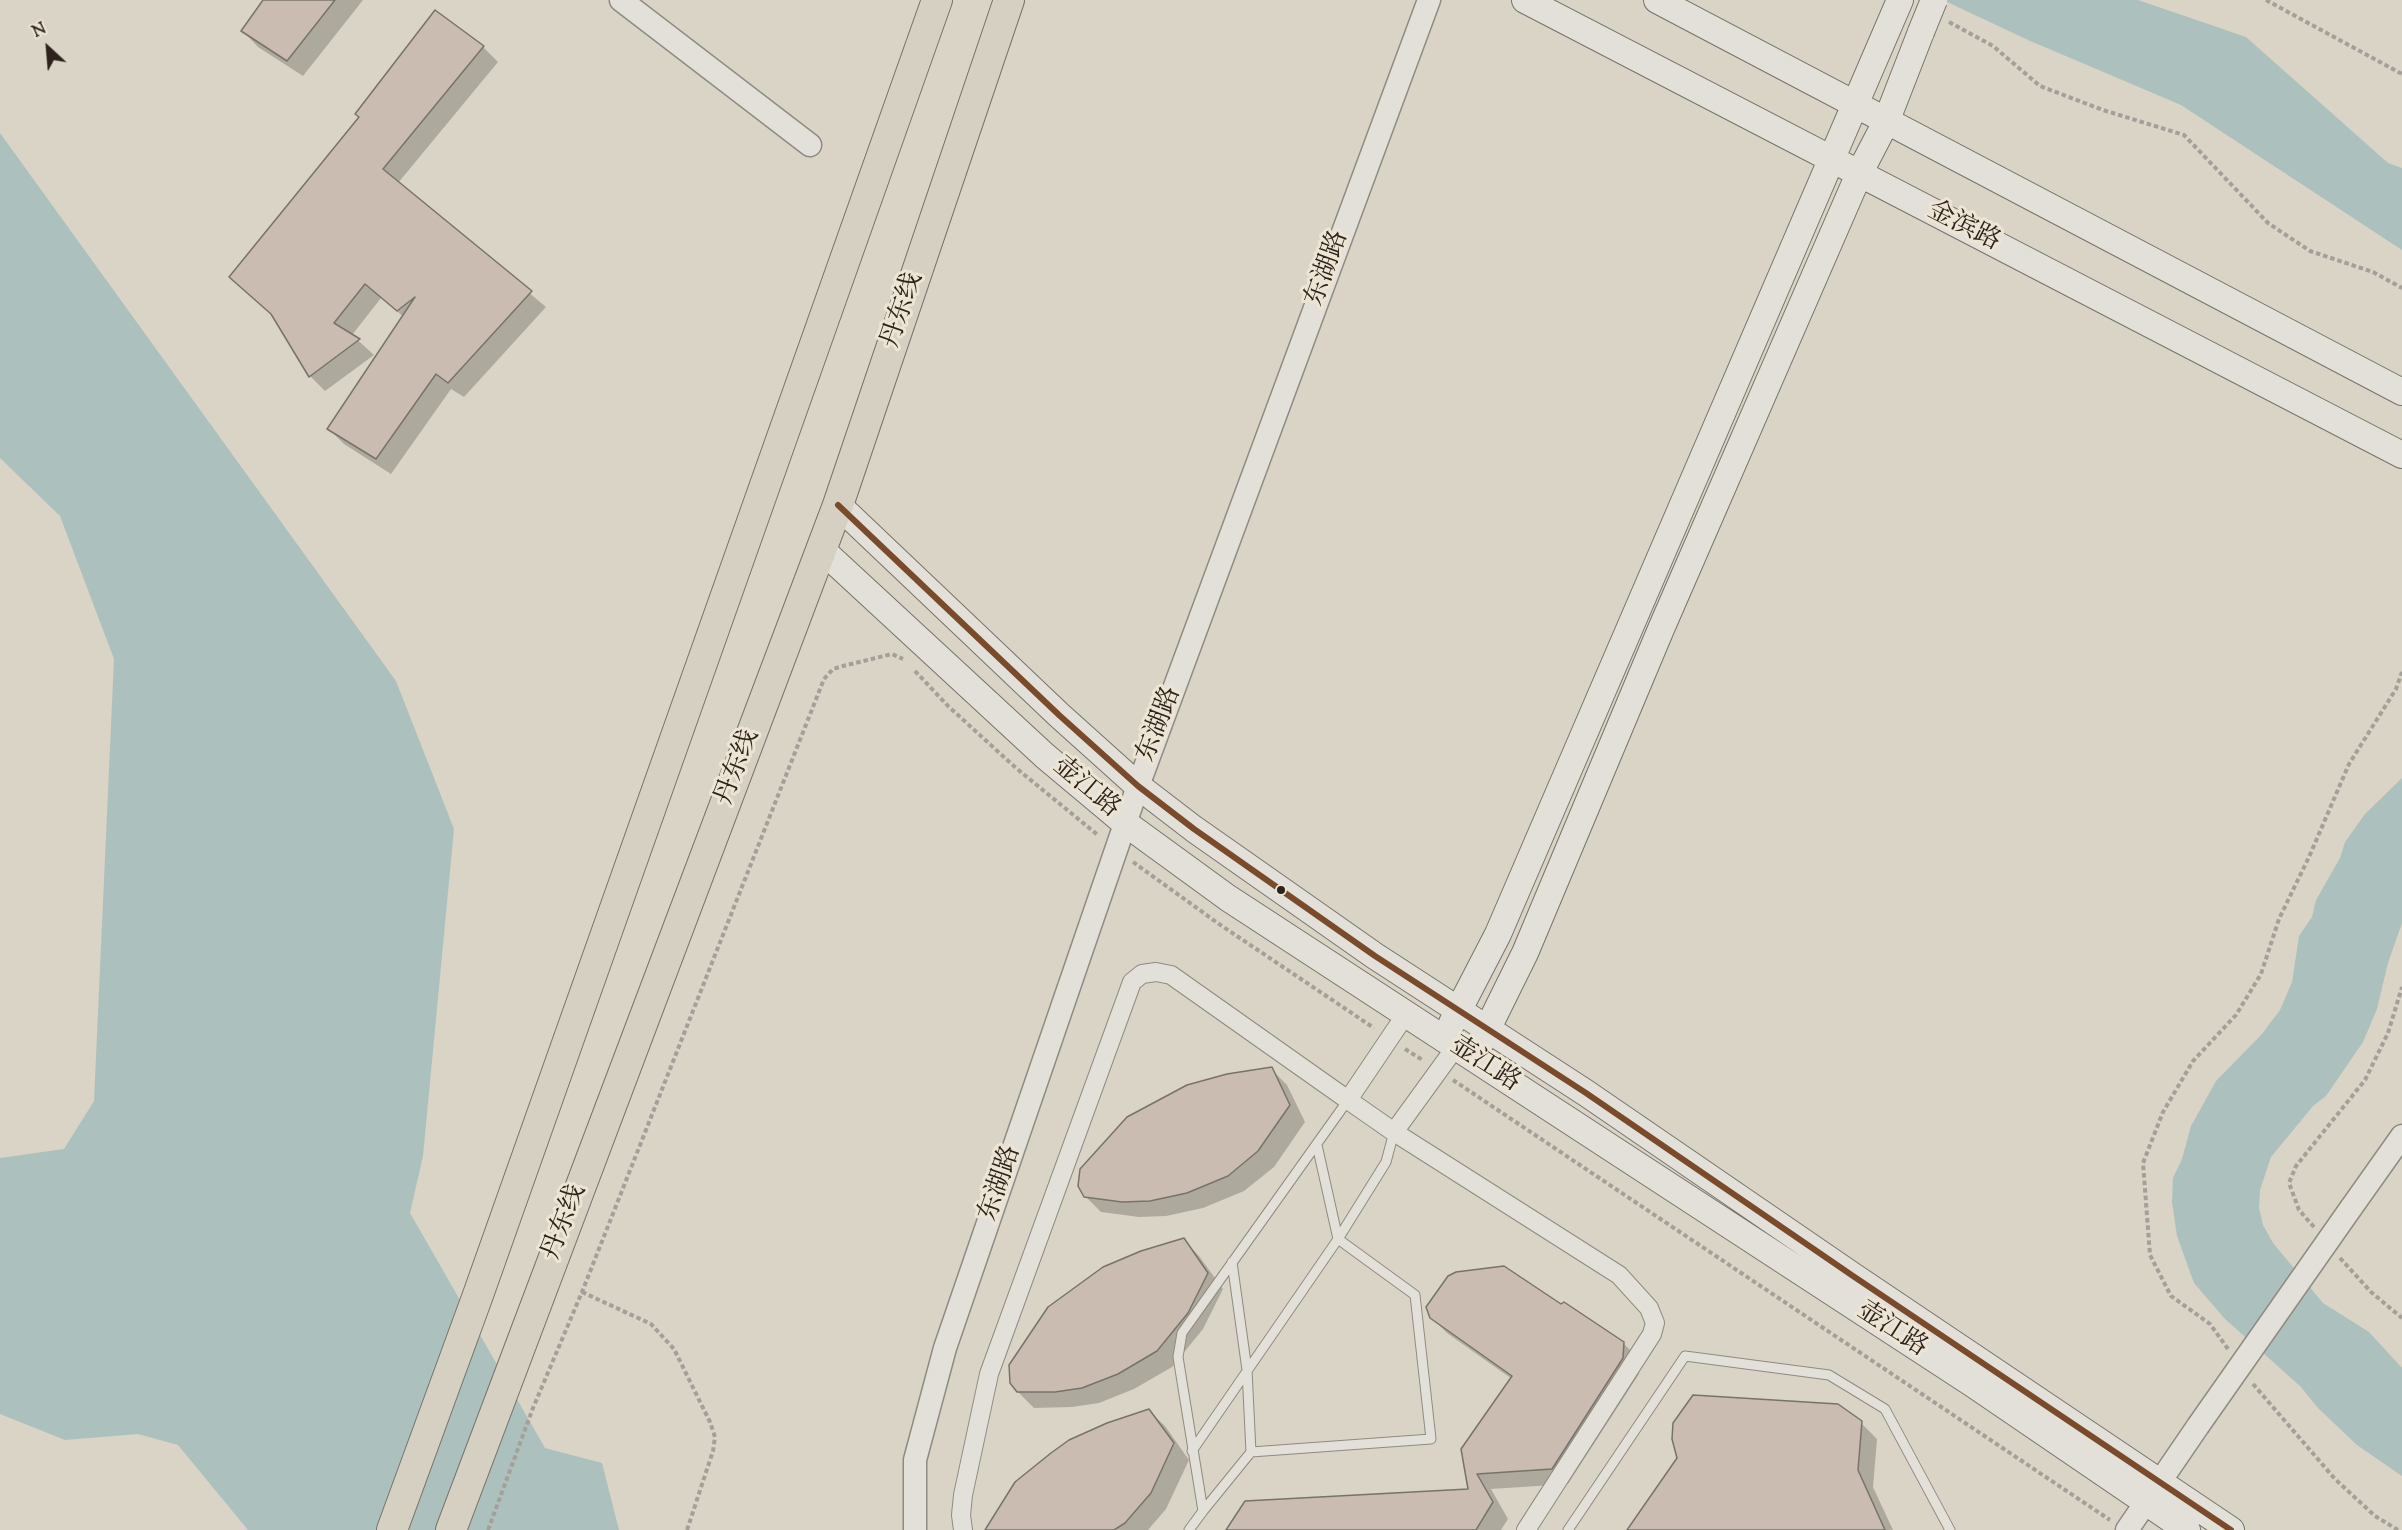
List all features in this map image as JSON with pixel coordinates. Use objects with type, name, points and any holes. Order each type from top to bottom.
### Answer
[{"type":"highway","points":[[392,1530],[478,1295],[937,0]]},
{"type":"highway","name":"丹东线","points":[[451,1530],[838,505],[1009,0]]},
{"type":"main road","name":"金滨路","points":[[1525,0],[2402,454]]},
{"type":"main road","points":[[1657,0],[2402,392]]},
{"type":"main road","points":[[1457,1048],[1459,1010],[1498,934],[1896,9]]},
{"type":"main road","points":[[1457,1048],[1489,1029],[1525,953],[1661,629],[1859,174],[1886,122],[1921,32],[1937,9]]},
{"type":"main road","name":"壶江路","points":[[838,505],[1014,674],[1137,786],[1356,943],[1489,1029],[2153,1492],[2187,1530]]},
{"type":"main road","name":"壶江路","points":[[821,549],[1019,733],[1125,823],[1228,898],[1973,1384],[2153,1492],[2231,1530]]},
{"type":"street","points":[[621,0],[810,145]]},
{"type":"street","name":"东湖路","points":[[915,1530],[915,1460],[945,1348],[1137,786],[1429,0]]},
{"type":"street","points":[[963,1530],[961,1515],[963,1495],[989,1374],[1132,982],[1142,974],[1156,972],[1171,975],[1394,1132],[1619,1275],[1649,1308],[1654,1323],[1652,1334],[1526,1530]]},
{"type":"street","points":[[1348,1100],[1406,1014]]},
{"type":"street","points":[[1394,1132],[1457,1048]]},
{"type":"street","points":[[2122,1527],[2153,1492],[2402,1136]]},
{"type":"lane","points":[[1203,1510],[1178,1357],[1182,1333],[1348,1100]]},
{"type":"lane","points":[[1192,1451],[1338,1239],[1386,1162],[1394,1132]]},
{"type":"lane","points":[[1251,1452],[1431,1439],[1415,1295],[1338,1239],[1317,1144]]},
{"type":"lane","points":[[1189,1530],[1251,1452],[1246,1370],[1232,1262]]},
{"type":"lane","points":[[1569,1530],[1685,1356],[1830,1375],[1885,1409],[1950,1530]]},
{"type":"path","points":[[2265,0],[2323,28],[2402,74]]},
{"type":"path","points":[[1937,9],[1993,46],[2040,86],[2103,110],[2184,135],[2268,224],[2310,250],[2373,272],[2402,288]]},
{"type":"path","points":[[488,1530],[533,1408],[582,1292],[824,679],[833,669],[892,654],[904,659],[948,706],[1007,760],[1116,849],[1200,911],[2122,1527]]},
{"type":"path","points":[[2229,1351],[2210,1324],[2171,1296],[2150,1255],[2143,1163],[2163,1112],[2193,1061],[2236,1015],[2261,974],[2279,919],[2309,857],[2349,764],[2396,689],[2402,672]]},
{"type":"path","points":[[2321,1236],[2299,1210],[2289,1184],[2296,1166],[2365,1080],[2388,1033],[2402,987]]},
{"type":"path","points":[[2336,1254],[2371,1292],[2402,1318]]},
{"type":"path","points":[[582,1292],[651,1324],[674,1349],[710,1422],[715,1437],[713,1451],[687,1530]]},
{"type":"path","points":[[2249,1378],[2335,1479],[2375,1516],[2398,1530]]},
{"type":"shaded area","points":[[1943,0],[2138,0],[2246,37],[2388,163],[2402,168],[2402,250],[2181,105],[2028,40]]},
{"type":"shaded area","points":[[0,133],[396,681],[454,829],[423,1156],[410,1213],[545,1448],[602,1463],[619,1530],[248,1530],[178,1445],[138,1434],[65,1440],[0,1414],[0,1158],[64,1149],[94,1101],[114,659],[60,516],[0,458]]},
{"type":"shaded area","points":[[2402,778],[2402,923],[2388,963],[2377,1009],[2363,1042],[2326,1096],[2313,1106],[2271,1157],[2260,1190],[2259,1208],[2263,1225],[2273,1243],[2323,1303],[2369,1332],[2402,1368],[2402,1476],[2357,1445],[2318,1408],[2300,1386],[2225,1319],[2194,1283],[2177,1236],[2172,1202],[2173,1178],[2182,1159],[2191,1126],[2216,1081],[2262,1034],[2280,1010],[2292,982],[2299,936],[2312,917],[2316,900],[2340,858],[2345,842],[2365,814]]},
{"type":"building","points":[[263,0],[335,0],[287,61],[241,31]]},
{"type":"building","points":[[435,10],[484,46],[383,169],[532,291],[448,383],[436,374],[376,459],[327,429],[415,297],[397,311],[365,284],[334,323],[360,339],[309,377],[271,314],[229,277],[359,117],[355,114]]},
{"type":"building","points":[[1272,1067],[1290,1105],[1258,1151],[1228,1176],[1187,1193],[1150,1201],[1122,1202],[1084,1197],[1078,1186],[1080,1169],[1127,1117],[1187,1085],[1227,1074]]},
{"type":"building","points":[[1184,1238],[1208,1273],[1188,1313],[1157,1351],[1118,1374],[1082,1388],[1055,1392],[1017,1392],[1010,1383],[1009,1365],[1048,1307],[1103,1267],[1141,1251]]},
{"type":"building","points":[[1504,1266],[1624,1342],[1623,1358],[1552,1469],[1477,1474],[1493,1502],[1476,1530],[1226,1530],[1245,1501],[1468,1489],[1461,1449],[1512,1376],[1430,1318],[1426,1307],[1448,1276],[1456,1272]]},
{"type":"building","points":[[1693,1395],[1838,1404],[1862,1421],[1858,1470],[1885,1530],[1627,1530],[1677,1458],[1672,1439],[1673,1423]]},
{"type":"building","points":[[1149,1409],[1174,1443],[1151,1493],[1125,1523],[1114,1530],[985,1530],[1015,1482],[1051,1453],[1069,1440],[1107,1423]]},
{"type":"transit line","points":[[838,505],[1059,715],[1138,786],[1194,829],[1375,956],[1586,1093],[2231,1530]]}]
